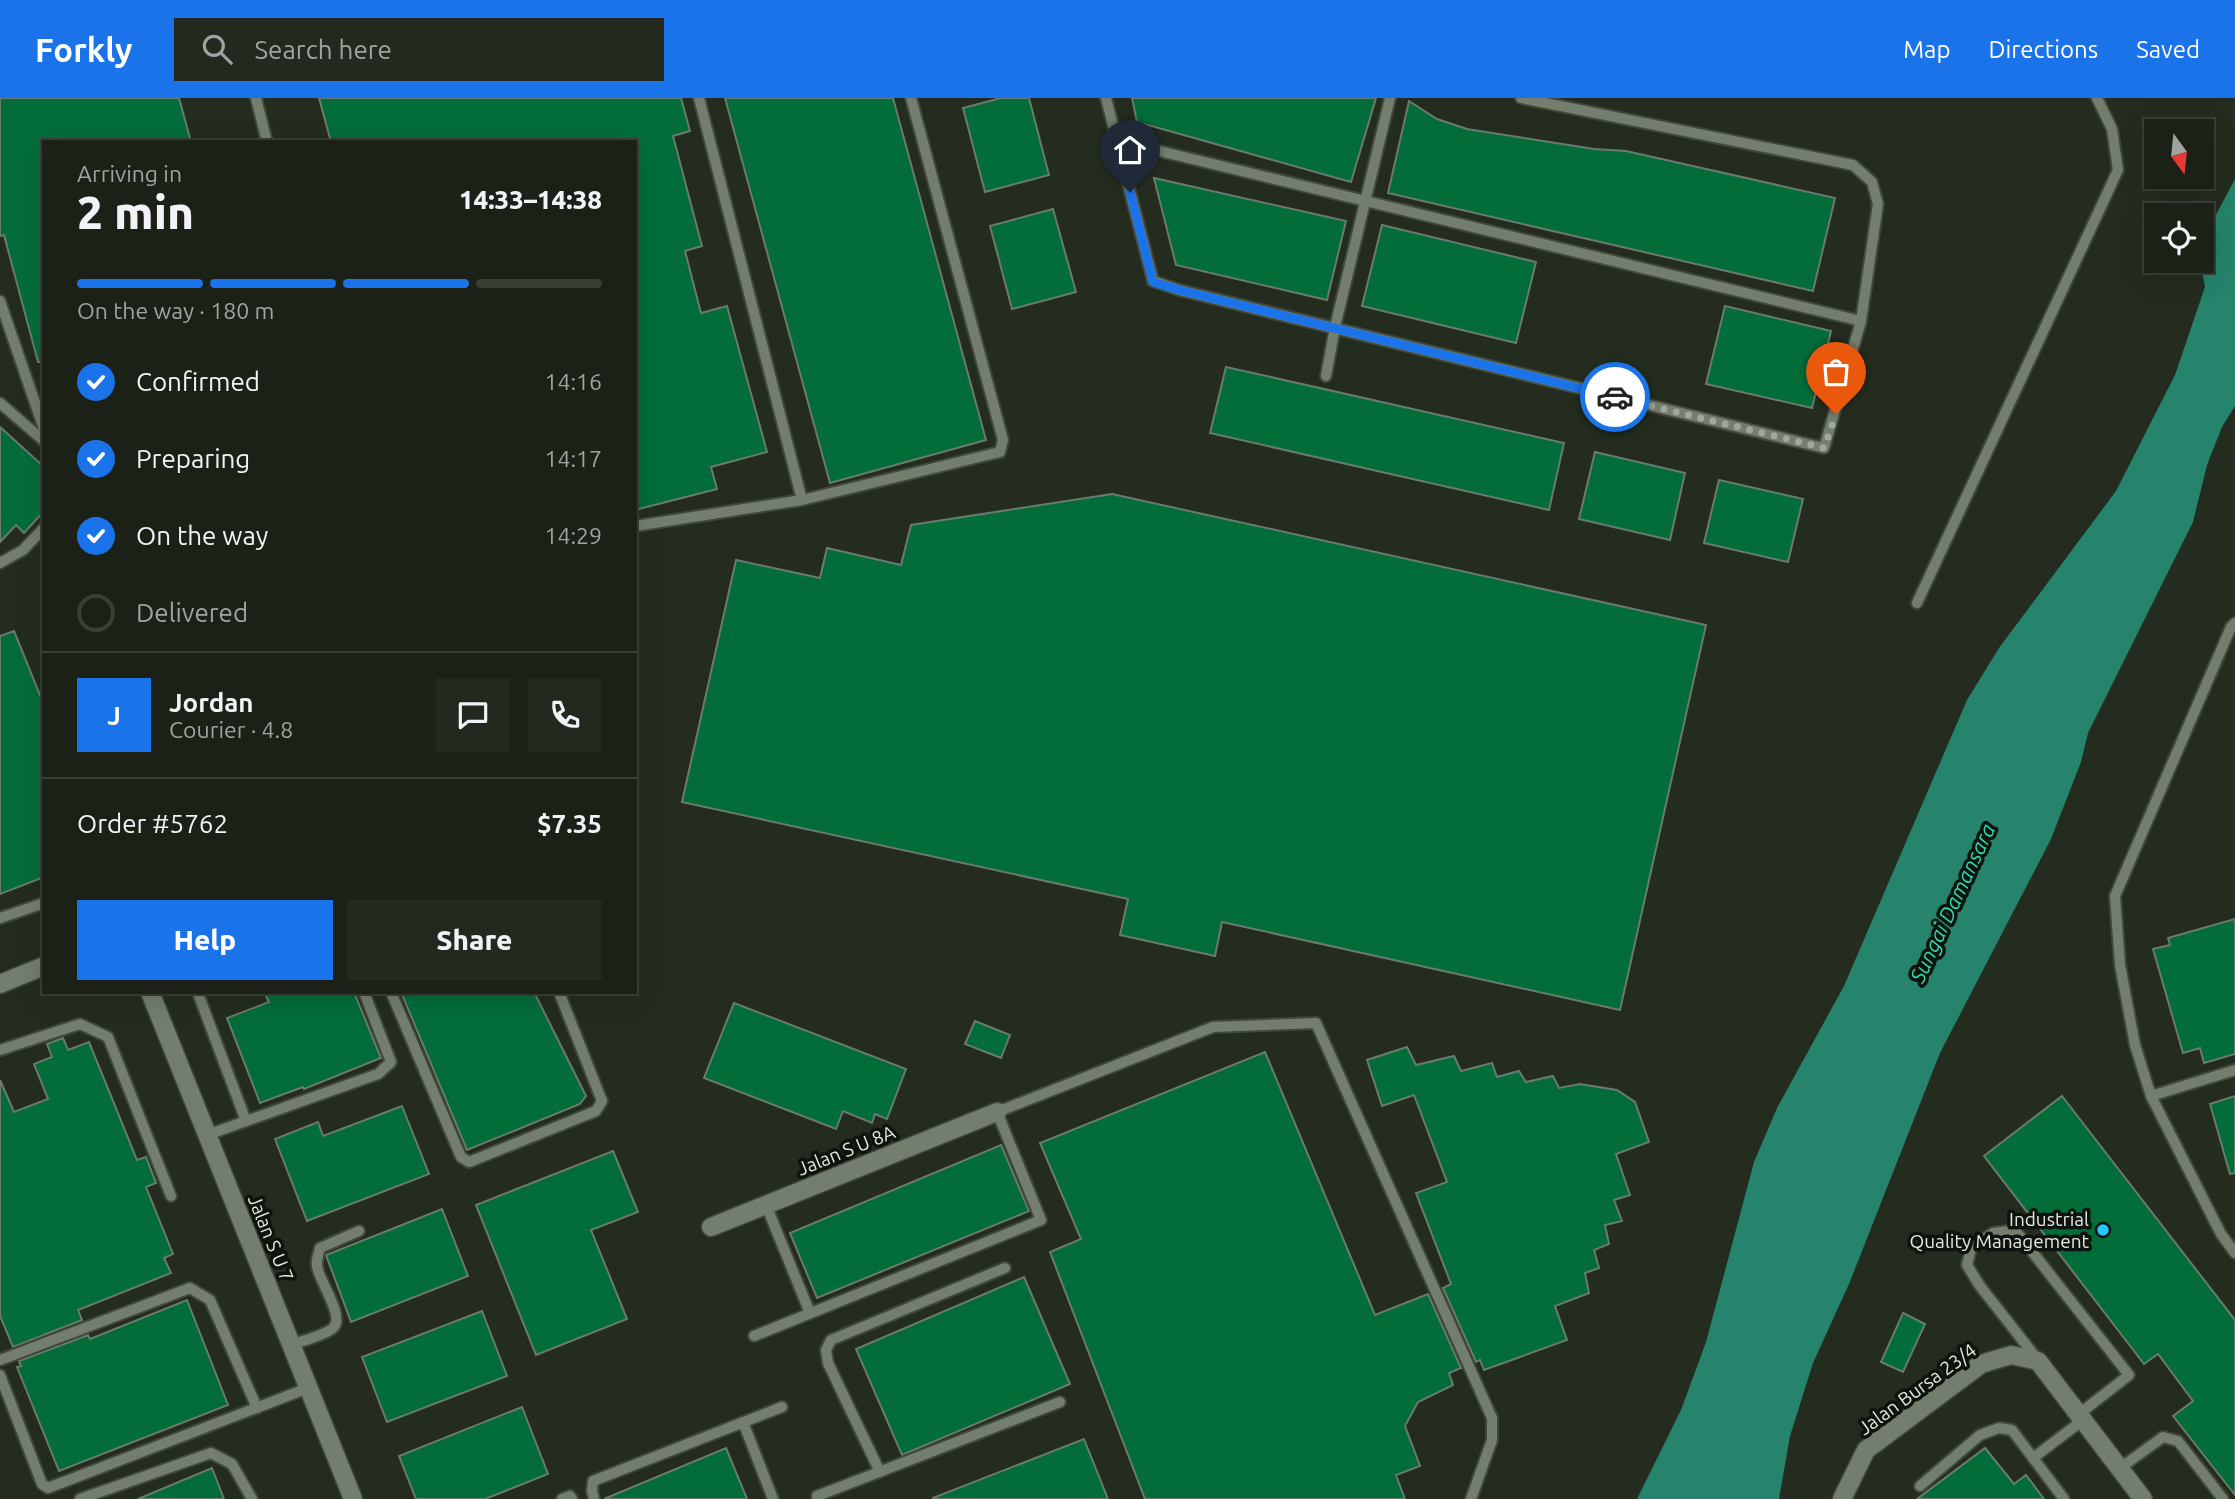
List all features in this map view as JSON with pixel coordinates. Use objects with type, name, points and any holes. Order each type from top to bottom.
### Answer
[{"type":"street","points":[[0,984],[42,967]]},
{"type":"street","name":"Jalan S U 7","points":[[151,994],[353,1499]]},
{"type":"street","name":"Jalan S U 8A","points":[[711,1227],[997,1112]]},
{"type":"street","name":"Jalan Bursa 23/4","points":[[1842,1499],[1866,1450],[1981,1364],[2011,1354],[2038,1361]]},
{"type":"street","points":[[2038,1361],[2143,1499]]},
{"type":"lane","points":[[256,98],[266,140]]},
{"type":"lane","points":[[699,98],[802,500]]},
{"type":"lane","points":[[637,526],[802,500],[1000,452],[1003,440],[911,98]]},
{"type":"lane","points":[[1106,98],[1153,282],[1824,448],[1861,321],[1878,204],[1872,182],[1853,166],[1521,98]]},
{"type":"lane","points":[[1326,376],[1335,327],[1390,98]]},
{"type":"lane","points":[[1917,603],[2118,170],[2112,129],[2097,98]]},
{"type":"lane","points":[[1118,141],[1861,321]]},
{"type":"lane","points":[[0,301],[42,423]]},
{"type":"lane","points":[[0,403],[42,439]]},
{"type":"lane","points":[[0,563],[23,550],[42,530]]},
{"type":"lane","points":[[2235,623],[2115,896],[2120,965],[2135,1045],[2151,1096],[2221,1234],[2235,1253]]},
{"type":"lane","points":[[0,918],[42,904]]},
{"type":"lane","points":[[200,994],[246,1121]]},
{"type":"lane","points":[[207,1135],[378,1074],[391,1062],[366,994]]},
{"type":"lane","points":[[392,994],[461,1157],[469,1162],[596,1111],[602,1101],[560,994]]},
{"type":"lane","points":[[754,1336],[1041,1220],[997,1112],[1213,1027],[1316,1023],[1492,1418],[1492,1440],[1471,1499]]},
{"type":"lane","points":[[0,1050],[80,1024],[108,1037],[171,1196]]},
{"type":"lane","points":[[2151,1096],[2235,1070]]},
{"type":"lane","points":[[766,1205],[810,1313]]},
{"type":"lane","points":[[2033,1458],[2129,1375],[2015,1230],[1993,1233],[1971,1248],[1967,1265],[1979,1286],[2038,1361]]},
{"type":"lane","points":[[291,1345],[333,1329],[337,1322],[336,1312],[317,1268],[317,1258],[320,1248],[359,1231]]},
{"type":"lane","points":[[880,1472],[828,1363],[826,1350],[831,1340],[1005,1268]]},
{"type":"lane","points":[[0,1360],[190,1289],[211,1300],[257,1408]]},
{"type":"lane","points":[[0,1374],[41,1484],[48,1488],[309,1388]]},
{"type":"lane","points":[[817,1496],[1060,1402]]},
{"type":"lane","points":[[594,1499],[593,1481],[782,1407]]},
{"type":"lane","points":[[743,1422],[773,1499]]},
{"type":"lane","points":[[1920,1486],[1980,1435],[1999,1428],[2012,1430],[2064,1499]]},
{"type":"lane","points":[[2120,1468],[2163,1437],[2178,1441],[2223,1499]]},
{"type":"lane","points":[[80,1499],[211,1453],[232,1464],[252,1499]]},
{"type":"lane","points":[[562,1499],[570,1496],[572,1499]]},
{"type":"water","name":"Sungai Damansara","points":[[2235,179],[2235,406],[2222,427],[2207,465],[2193,522],[2088,733],[2081,762],[2051,839],[1940,1053],[1849,1284],[1813,1363],[1790,1436],[1779,1499],[1637,1499],[1681,1410],[1706,1342],[1754,1162],[1777,1108],[1844,986],[1967,700],[1999,648],[2116,491],[2175,375],[2205,287],[2202,273],[2214,273],[2214,218]]},
{"type":"building","points":[[0,98],[179,98],[190,140],[42,140],[42,362],[38,362],[4,235],[0,236]]},
{"type":"building","points":[[319,98],[681,98],[690,131],[673,136],[702,246],[685,251],[701,313],[727,306],[767,452],[711,467],[717,489],[637,509],[637,140],[330,140]]},
{"type":"building","points":[[725,98],[893,98],[986,440],[830,483]]},
{"type":"building","points":[[1001,98],[1029,98],[1049,175],[985,192],[963,108]]},
{"type":"building","points":[[1132,98],[1376,98],[1351,182],[1137,122]]},
{"type":"building","points":[[1409,101],[1437,119],[1467,129],[1594,149],[1626,151],[1835,198],[1813,291],[1388,193]]},
{"type":"building","points":[[1154,178],[1346,221],[1327,300],[1176,265]]},
{"type":"building","points":[[1053,209],[1076,292],[1012,309],[990,226]]},
{"type":"building","points":[[1382,225],[1536,262],[1516,343],[1362,306]]},
{"type":"building","points":[[1725,306],[1831,331],[1812,408],[1706,384]]},
{"type":"building","points":[[1226,367],[1564,443],[1549,510],[1210,433]]},
{"type":"building","points":[[0,427],[42,465],[42,513],[24,533],[16,525],[0,542]]},
{"type":"building","points":[[1595,452],[1685,473],[1670,540],[1579,519]]},
{"type":"building","points":[[1719,480],[1803,499],[1788,562],[1704,543]]},
{"type":"building","points":[[1112,494],[1706,625],[1620,1010],[1222,922],[1215,956],[1120,935],[1128,899],[682,802],[736,560],[820,578],[827,548],[901,565],[911,525]]},
{"type":"building","points":[[14,631],[42,700],[42,878],[0,894],[0,636]]},
{"type":"building","points":[[2235,919],[2235,1054],[2204,1063],[2200,1048],[2183,1053],[2153,949],[2170,945],[2168,938]]},
{"type":"building","points":[[355,994],[381,1058],[304,1089],[303,1087],[260,1103],[227,1018],[269,1002],[266,996]]},
{"type":"building","points":[[402,994],[535,994],[586,1096],[580,1104],[467,1150]]},
{"type":"building","points":[[734,1003],[906,1069],[887,1119],[875,1114],[872,1123],[843,1111],[836,1129],[704,1078]]},
{"type":"building","points":[[975,1021],[1010,1035],[1001,1058],[965,1044]]},
{"type":"building","points":[[63,1038],[68,1050],[89,1042],[137,1160],[146,1157],[156,1183],[146,1187],[173,1254],[164,1258],[171,1273],[78,1310],[82,1320],[13,1347],[0,1316],[0,1080],[14,1112],[48,1099],[34,1064],[52,1057],[47,1044]]},
{"type":"building","points":[[1407,1047],[1416,1065],[1454,1056],[1461,1071],[1492,1063],[1497,1077],[1519,1071],[1526,1082],[1553,1076],[1559,1088],[1580,1084],[1617,1090],[1635,1102],[1649,1142],[1616,1154],[1630,1195],[1614,1200],[1622,1221],[1605,1225],[1609,1244],[1594,1250],[1599,1268],[1585,1273],[1589,1293],[1555,1306],[1567,1340],[1484,1370],[1480,1360],[1476,1362],[1443,1288],[1451,1284],[1416,1193],[1447,1182],[1414,1095],[1382,1106],[1367,1060]]},
{"type":"building","points":[[1265,1052],[1375,1315],[1428,1294],[1461,1368],[1449,1373],[1453,1385],[1418,1402],[1405,1426],[1420,1466],[1396,1475],[1405,1499],[1145,1499],[1050,1252],[1081,1239],[1040,1143]]},
{"type":"building","name":"Industrial Quality Management","points":[[2062,1096],[2235,1320],[2235,1495],[2173,1416],[2193,1401],[2158,1354],[2144,1364],[1984,1156]]},
{"type":"building","points":[[2235,1096],[2235,1173],[2230,1174],[2210,1104]]},
{"type":"building","points":[[402,1106],[429,1174],[307,1221],[275,1139],[318,1122],[323,1136]]},
{"type":"building","points":[[1001,1145],[1029,1211],[817,1298],[790,1233]]},
{"type":"building","points":[[613,1151],[638,1212],[591,1230],[627,1319],[536,1355],[476,1205]]},
{"type":"building","points":[[442,1209],[468,1276],[351,1322],[326,1255]]},
{"type":"building","points":[[1024,1277],[1070,1384],[902,1455],[856,1349]]},
{"type":"building","points":[[187,1300],[228,1405],[59,1471],[17,1367],[21,1366],[19,1361],[88,1335],[90,1339]]},
{"type":"building","points":[[482,1311],[507,1376],[387,1422],[362,1357]]},
{"type":"building","points":[[1903,1313],[1925,1324],[1903,1372],[1881,1362]]},
{"type":"building","points":[[522,1407],[548,1474],[485,1499],[416,1499],[399,1456]]},
{"type":"building","points":[[1084,1439],[1108,1499],[933,1499],[933,1498]]},
{"type":"building","points":[[726,1448],[747,1499],[604,1499]]},
{"type":"building","points":[[1985,1448],[2014,1484],[2026,1475],[2044,1499],[1917,1499]]},
{"type":"building","points":[[212,1468],[224,1499],[138,1499]]},
{"type":"way so far","points":[[1615,397],[1824,448],[1836,414]]},
{"type":"place","name":"Industrial Quality Management","points":[[2103,1230]]},
{"type":"route","points":[[1130,192],[1153,282],[1615,397]]}]
